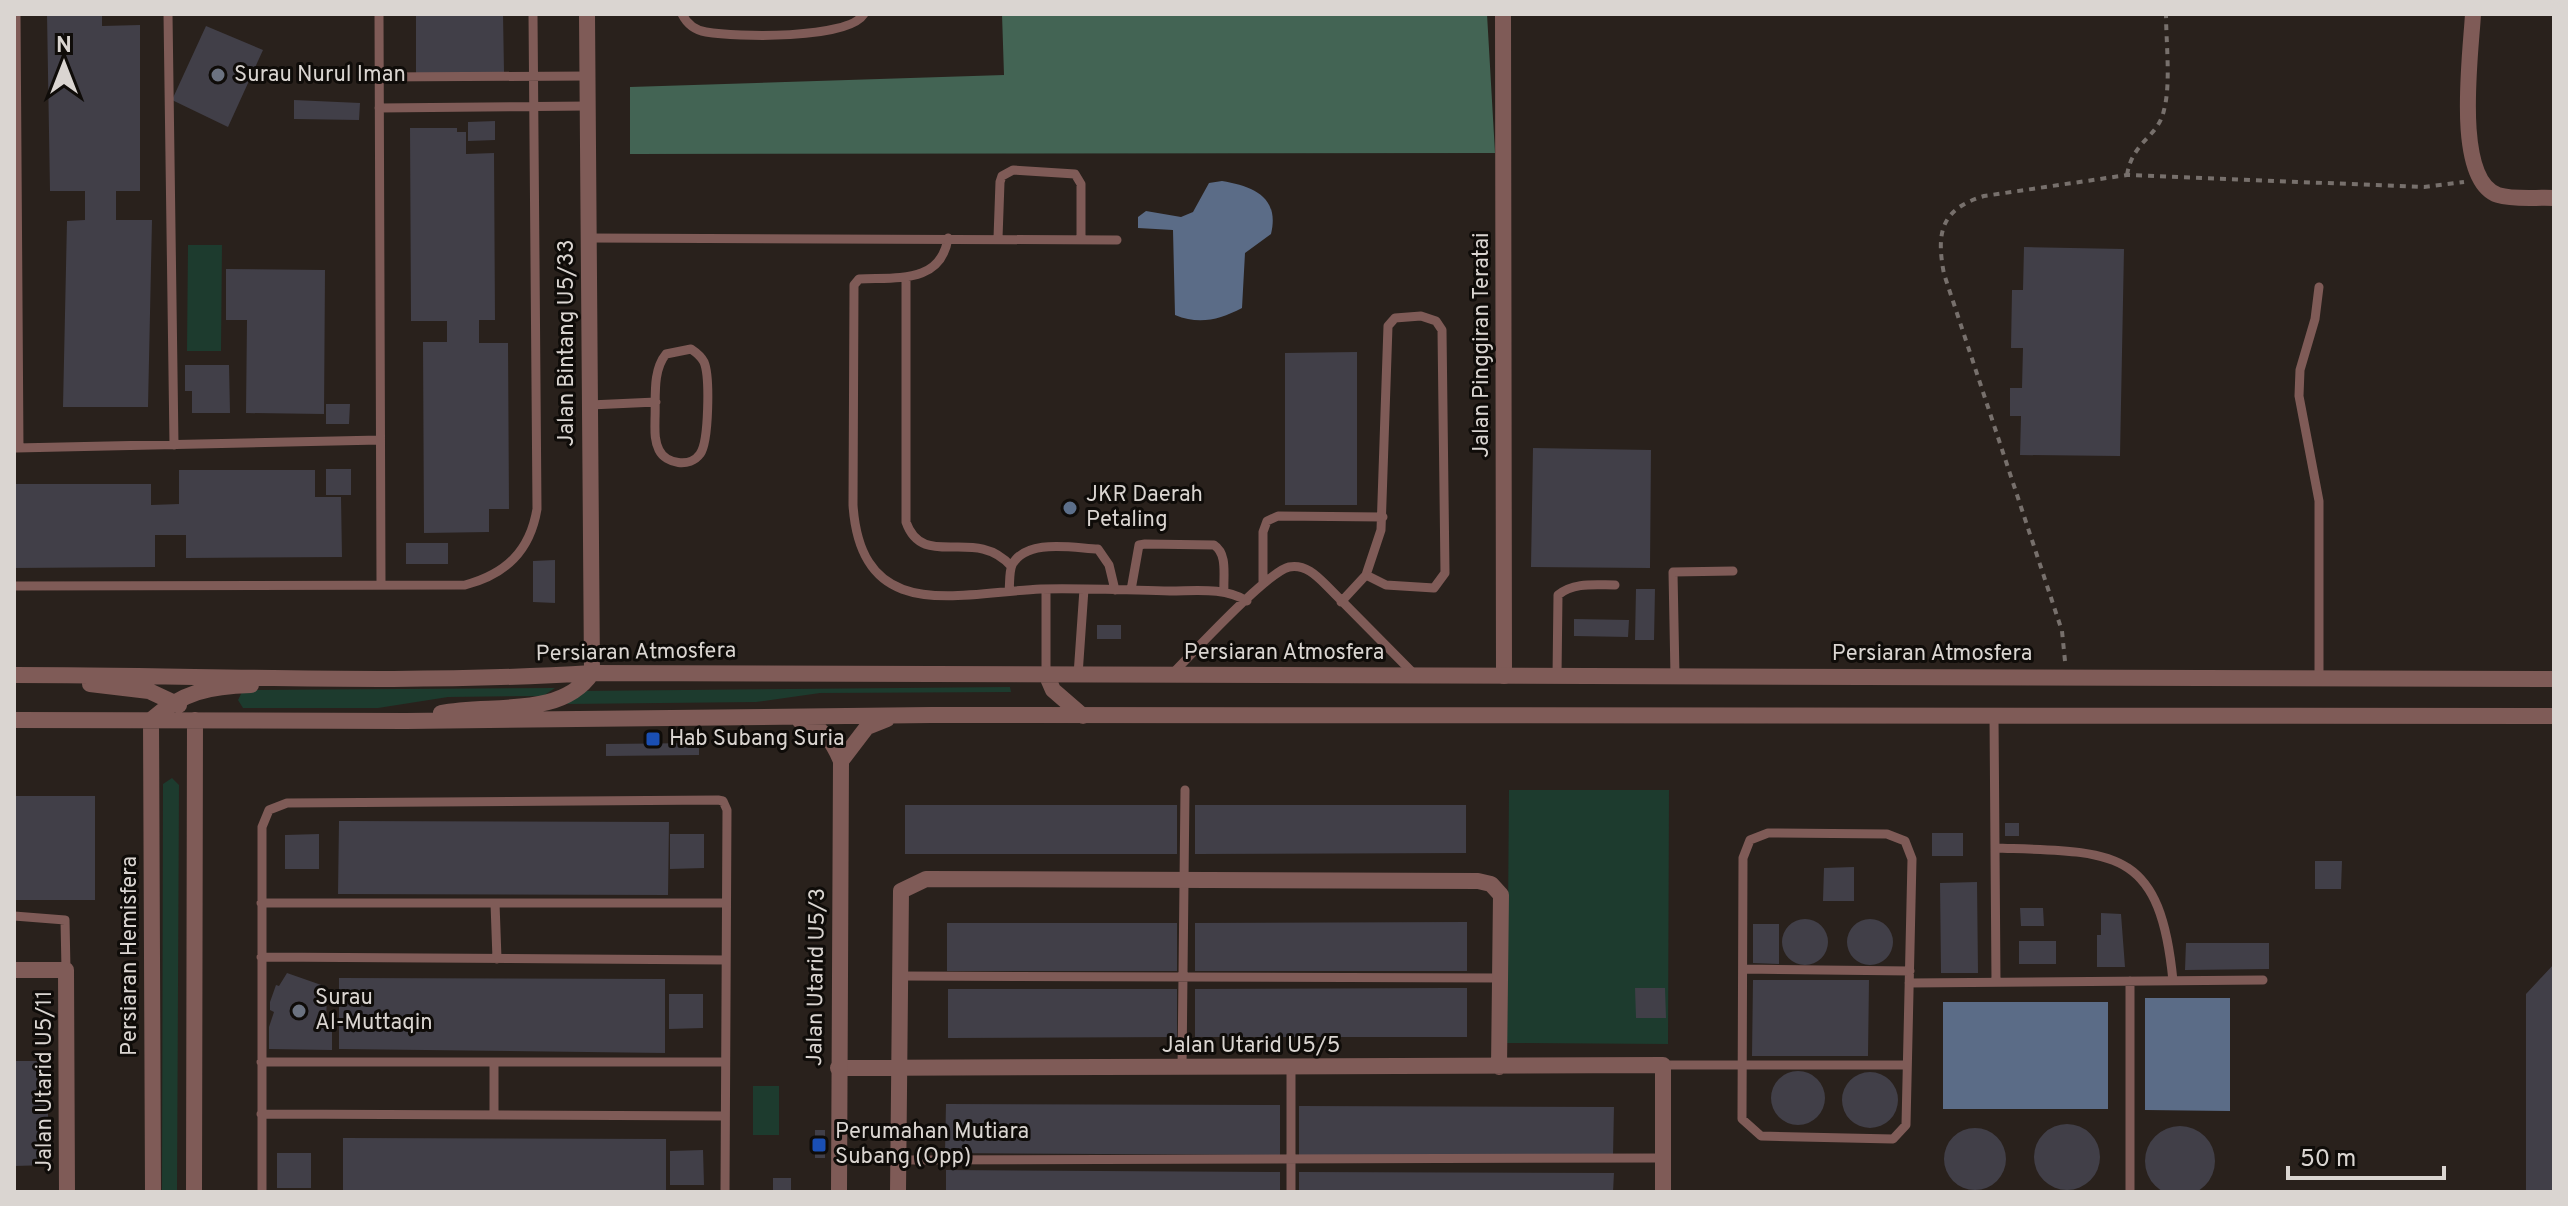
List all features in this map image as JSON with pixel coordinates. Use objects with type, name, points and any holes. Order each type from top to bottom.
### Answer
[{"type":"street","name":"Jalan Bintang U5/33","points":[[587,14],[592,673]]},
{"type":"street","name":"Jalan Pinggiran Teratai","points":[[1503,14],[1504,676]]},
{"type":"street","points":[[2473,14],[2469,134],[2476,174],[2485,187],[2499,195],[2554,198]]},
{"type":"street","name":"Persiaran Atmosfera","points":[[14,677],[246,675],[357,681],[592,673],[2554,679]]},
{"type":"street","points":[[406,721],[464,709],[554,702],[573,693],[592,673]]},
{"type":"street","points":[[1046,674],[1053,690],[1083,716]]},
{"type":"street","points":[[1041,716],[1078,675]]},
{"type":"street","points":[[14,677],[149,691],[173,700],[195,720],[194,1192]]},
{"type":"street","points":[[151,720],[173,700],[197,691],[242,685],[357,681]]},
{"type":"street","points":[[14,720],[2554,716]]},
{"type":"street","points":[[787,717],[814,724],[832,740],[841,761],[867,727],[892,717]]},
{"type":"street","name":"Persiaran Hemisfera","points":[[151,720],[153,1192]]},
{"type":"street","name":"Jalan Utarid U5/3","points":[[839,1192],[841,761]]},
{"type":"street","points":[[898,1192],[901,891],[913,882],[926,879],[1184,878],[1491,884],[1501,895],[1499,1067]]},
{"type":"street","points":[[14,970],[66,970]]},
{"type":"street","name":"Jalan Utarid U5/11","points":[[66,970],[67,1192]]},
{"type":"street","points":[[1663,1065],[1663,1192]]},
{"type":"street","name":"Jalan Utarid U5/5","points":[[838,1068],[1291,1069],[1663,1065]]},
{"type":"lane","points":[[16,14],[17,448],[380,440]]},
{"type":"lane","points":[[168,14],[174,445]]},
{"type":"lane","points":[[379,14],[381,584]]},
{"type":"lane","points":[[14,586],[465,585],[490,578],[522,551],[534,528],[537,509],[533,14]]},
{"type":"lane","points":[[682,14],[688,24],[704,32],[791,34],[846,28],[864,14]]},
{"type":"lane","points":[[379,77],[588,76]]},
{"type":"lane","points":[[379,108],[588,106]]},
{"type":"lane","points":[[998,238],[1000,182],[1002,176],[1013,170],[1075,174],[1081,184],[1081,238]]},
{"type":"lane","points":[[588,238],[1117,240]]},
{"type":"lane","points":[[948,238],[942,262],[906,277],[859,279],[854,285],[853,505],[859,546],[870,567],[896,587],[919,596],[1084,589],[1224,592],[1247,601]]},
{"type":"lane","points":[[906,277],[906,522],[911,535],[927,546],[994,550],[1011,566]]},
{"type":"lane","points":[[2319,287],[2315,319],[2300,370],[2299,396],[2319,501],[2319,678]]},
{"type":"lane","points":[[1341,602],[1366,575],[1383,517],[1388,326],[1395,318],[1421,316],[1436,321],[1442,330],[1445,573],[1434,588],[1386,585],[1366,575]]},
{"type":"lane","points":[[691,349],[699,354],[707,376],[705,441],[697,458],[685,463],[669,461],[660,453],[655,436],[656,402],[658,369],[666,354],[691,349]]},
{"type":"lane","points":[[590,405],[656,402]]},
{"type":"lane","points":[[1263,584],[1263,532],[1267,521],[1278,516],[1383,517]]},
{"type":"lane","points":[[1131,590],[1134,556],[1139,545],[1214,545],[1219,549],[1224,592]]},
{"type":"lane","points":[[1009,591],[1011,566],[1020,556],[1036,548],[1098,549],[1109,565],[1115,590]]},
{"type":"lane","points":[[1171,675],[1273,574],[1298,566],[1311,571],[1416,676]]},
{"type":"lane","points":[[1675,676],[1673,572],[1733,571]]},
{"type":"lane","points":[[1557,676],[1558,595],[1581,585],[1615,585]]},
{"type":"lane","points":[[1046,589],[1046,674]]},
{"type":"lane","points":[[1078,675],[1084,589]]},
{"type":"lane","points":[[1994,715],[1996,982]]},
{"type":"lane","points":[[1182,1068],[1185,790]]},
{"type":"lane","points":[[262,1192],[262,827],[263,817],[277,804],[718,800],[723,801],[727,810],[725,1192]]},
{"type":"lane","points":[[1768,833],[1887,834],[1905,841],[1912,859],[1906,1125],[1893,1139],[1761,1136],[1742,1119],[1743,969],[1743,858],[1750,840],[1768,833]]},
{"type":"lane","points":[[1995,848],[2085,851],[2139,875],[2163,914],[2173,981]]},
{"type":"lane","points":[[261,903],[726,903]]},
{"type":"lane","points":[[495,903],[497,959]]},
{"type":"lane","points":[[14,916],[65,920],[66,970]]},
{"type":"lane","points":[[261,957],[726,960]]},
{"type":"lane","points":[[1743,969],[1910,971]]},
{"type":"lane","points":[[902,976],[1500,978]]},
{"type":"lane","points":[[1909,983],[2263,980]]},
{"type":"lane","points":[[2130,981],[2130,1192]]},
{"type":"lane","points":[[261,1062],[725,1062]]},
{"type":"lane","points":[[494,1062],[494,1115]]},
{"type":"lane","points":[[1663,1065],[1907,1065]]},
{"type":"lane","points":[[1291,1069],[1291,1192]]},
{"type":"lane","points":[[261,1114],[725,1116]]},
{"type":"lane","points":[[898,1160],[1663,1158]]},
{"type":"path","points":[[2127,175],[2134,150],[2156,128],[2164,110],[2166,14]]},
{"type":"path","points":[[2065,677],[2062,631],[1944,274],[1941,233],[1950,213],[1974,199],[2127,175],[2424,187],[2464,182],[2476,174]]},
{"type":"green space","points":[[1002,14],[1487,14],[1495,153],[630,154],[630,87],[1004,75]]},
{"type":"green space","points":[[188,245],[222,245],[221,351],[187,351]]},
{"type":"green space","points":[[1010,687],[1011,692],[820,693],[756,702],[567,704],[578,691]]},
{"type":"green space","points":[[555,688],[543,696],[448,697],[378,708],[243,708],[238,700],[243,690]]},
{"type":"green space","points":[[172,778],[179,785],[177,1192],[162,1192],[163,784]]},
{"type":"green space","points":[[1509,790],[1669,790],[1668,1044],[1507,1043]]},
{"type":"green space","points":[[753,1086],[779,1086],[779,1135],[753,1135]]},
{"type":"water","points":[[1222,181],[1254,190],[1268,202],[1273,221],[1271,234],[1245,253],[1242,308],[1209,320],[1192,320],[1175,315],[1173,230],[1138,228],[1138,217],[1146,211],[1181,217],[1193,212],[1209,183]]},
{"type":"water","points":[[2145,998],[2230,998],[2230,1111],[2145,1110]]},
{"type":"water","points":[[1943,1002],[2108,1002],[2108,1109],[1943,1109]]},
{"type":"building","points":[[47,14],[102,14],[102,26],[140,25],[140,191],[116,191],[116,220],[152,220],[148,407],[63,407],[67,221],[85,220],[85,191],[50,191]]},
{"type":"building","points":[[416,14],[503,14],[504,72],[416,74]]},
{"type":"building","name":"Surau Nurul Iman","points":[[206,26],[263,50],[228,127],[172,100]]},
{"type":"building","points":[[294,100],[360,103],[359,120],[294,119]]},
{"type":"building","points":[[495,121],[495,140],[468,141],[468,122]]},
{"type":"building","points":[[410,128],[457,128],[457,132],[466,132],[466,154],[494,153],[495,320],[479,320],[479,343],[508,343],[509,509],[489,509],[489,532],[424,533],[423,342],[447,342],[447,321],[411,321]]},
{"type":"building","points":[[2024,247],[2124,249],[2120,456],[2020,455],[2021,416],[2010,416],[2010,388],[2022,388],[2023,348],[2011,348],[2012,290],[2023,290]]},
{"type":"building","points":[[226,269],[325,270],[324,414],[246,413],[247,320],[226,320]]},
{"type":"building","points":[[1357,352],[1357,505],[1285,505],[1285,353]]},
{"type":"building","points":[[185,365],[229,365],[230,413],[192,413],[192,391],[185,391]]},
{"type":"building","points":[[326,404],[350,404],[349,424],[326,424]]},
{"type":"building","points":[[1533,448],[1651,450],[1650,568],[1531,567]]},
{"type":"building","points":[[326,469],[351,469],[351,495],[326,495]]},
{"type":"building","points":[[179,470],[315,470],[315,497],[341,497],[342,557],[186,558],[186,535],[155,535],[155,567],[14,568],[16,484],[151,484],[151,505],[179,504]]},
{"type":"building","points":[[406,543],[448,543],[448,564],[406,564]]},
{"type":"building","points":[[555,560],[555,603],[533,602],[533,561]]},
{"type":"building","points":[[1636,589],[1655,589],[1654,640],[1635,640]]},
{"type":"building","points":[[1574,619],[1629,620],[1628,637],[1574,636]]},
{"type":"building","points":[[1097,625],[1121,625],[1121,639],[1097,639]]},
{"type":"building","points":[[699,743],[699,755],[606,756],[606,744]]},
{"type":"building","points":[[14,796],[95,796],[95,900],[14,900]]},
{"type":"building","points":[[905,805],[1177,805],[1177,854],[905,854]]},
{"type":"building","points":[[1195,805],[1466,805],[1466,853],[1195,854]]},
{"type":"building","points":[[339,821],[669,822],[668,895],[338,894]]},
{"type":"building","points":[[2005,823],[2019,823],[2019,836],[2005,836]]},
{"type":"building","points":[[1932,833],[1963,833],[1963,856],[1932,856]]},
{"type":"building","points":[[319,834],[319,869],[285,869],[285,835]]},
{"type":"building","points":[[670,834],[704,834],[704,868],[670,869]]},
{"type":"building","points":[[2315,861],[2342,861],[2341,889],[2315,889]]},
{"type":"building","points":[[1854,867],[1854,901],[1823,901],[1824,868]]},
{"type":"building","points":[[1977,882],[1978,973],[1941,973],[1940,883]]},
{"type":"building","points":[[2020,908],[2043,908],[2044,926],[2021,926]]},
{"type":"building","points":[[2101,913],[2121,914],[2125,967],[2097,967]]},
{"type":"building","points":[[1805,919],[1821,926],[1828,942],[1821,958],[1805,965],[1789,958],[1782,942],[1789,926]]},
{"type":"building","points":[[1870,919],[1887,925],[1893,942],[1887,959],[1870,965],[1853,959],[1847,942],[1853,925]]},
{"type":"building","points":[[1467,922],[1467,971],[1195,971],[1195,923]]},
{"type":"building","points":[[947,923],[1177,923],[1177,971],[947,971]]},
{"type":"building","points":[[1753,924],[1779,924],[1779,964],[1753,963]]},
{"type":"building","points":[[2019,941],[2056,941],[2056,964],[2019,964]]},
{"type":"building","points":[[2186,943],[2269,943],[2269,969],[2185,970]]},
{"type":"building","points":[[2554,964],[2554,1192],[2526,1192],[2526,994]]},
{"type":"building","name":"Surau Al-Muttaqin","points":[[287,973],[327,987],[326,1029],[332,1029],[332,1050],[269,1049],[269,1027],[274,1012],[270,1010],[270,1002],[276,985],[279,986]]},
{"type":"building","points":[[339,978],[665,979],[665,1053],[339,1049]]},
{"type":"building","points":[[1753,980],[1869,980],[1868,1056],[1752,1056]]},
{"type":"building","points":[[1467,988],[1467,1037],[1195,1037],[1195,989]]},
{"type":"building","points":[[1635,988],[1665,988],[1666,1018],[1636,1018]]},
{"type":"building","points":[[948,989],[1177,989],[1177,1037],[948,1038]]},
{"type":"building","points":[[669,994],[703,994],[703,1028],[669,1029]]},
{"type":"building","points":[[14,1061],[48,1061],[48,1165],[14,1166]]},
{"type":"building","points":[[1798,1071],[1817,1079],[1825,1098],[1817,1117],[1798,1125],[1779,1117],[1771,1098],[1779,1079]]},
{"type":"building","points":[[1870,1072],[1890,1080],[1898,1100],[1890,1120],[1870,1128],[1850,1120],[1842,1100],[1850,1080]]},
{"type":"building","points":[[946,1104],[1280,1105],[1280,1155],[945,1153]]},
{"type":"building","points":[[1299,1106],[1614,1107],[1613,1156],[1299,1155]]},
{"type":"building","points":[[2067,1124],[2090,1134],[2100,1157],[2090,1180],[2067,1190],[2044,1180],[2034,1157],[2044,1134]]},
{"type":"building","points":[[2173,1126],[2187,1126],[2200,1131],[2210,1141],[2215,1161],[2210,1181],[2200,1191],[2187,1196],[2173,1196],[2160,1191],[2150,1181],[2145,1168],[2145,1154],[2150,1141],[2160,1131]]},
{"type":"building","points":[[1975,1128],[1997,1137],[2006,1159],[1997,1181],[1975,1190],[1953,1181],[1944,1159],[1953,1137]]},
{"type":"building","points":[[815,1130],[825,1130],[825,1158],[815,1158]]},
{"type":"building","points":[[343,1138],[666,1139],[666,1192],[343,1192]]},
{"type":"building","points":[[703,1150],[704,1185],[670,1185],[670,1151]]},
{"type":"building","points":[[277,1153],[311,1153],[311,1188],[277,1188]]},
{"type":"building","points":[[946,1170],[1280,1172],[1280,1192],[946,1192]]},
{"type":"building","points":[[1299,1172],[1614,1173],[1613,1192],[1299,1192]]},
{"type":"building","points":[[773,1178],[791,1178],[791,1192],[773,1192]]},
{"type":"place","name":"Surau Nurul Iman","points":[[218,75]]},
{"type":"place","name":"JKR Daerah Petaling","points":[[1070,508]]},
{"type":"place","name":"Hab Subang Suria","points":[[653,739]]},
{"type":"place","name":"Surau Al-Muttaqin","points":[[299,1011]]},
{"type":"place","name":"Perumahan Mutiara Subang (Opp)","points":[[819,1145]]}]
